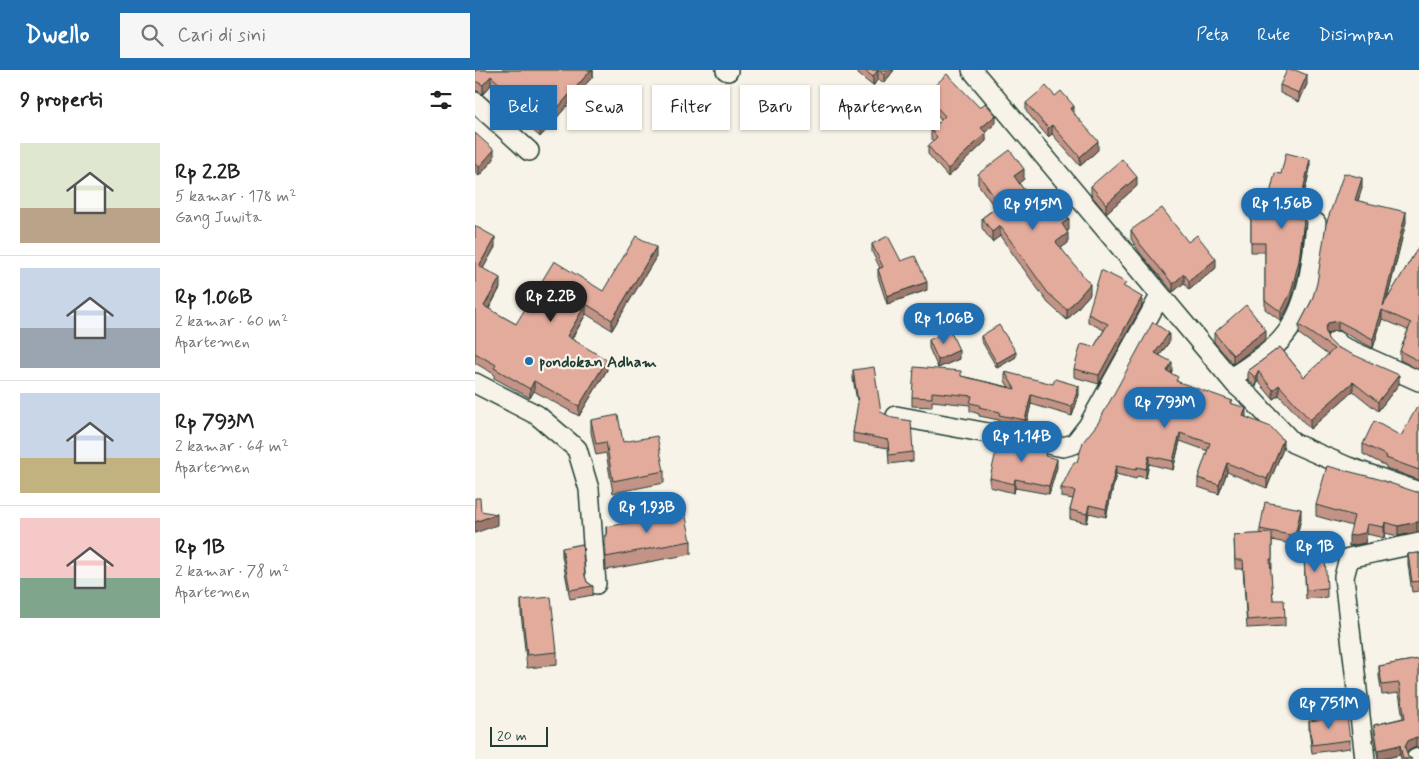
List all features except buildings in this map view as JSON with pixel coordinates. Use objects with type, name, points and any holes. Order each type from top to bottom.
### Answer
[{"type":"street","points":[[971,70],[1235,384],[1251,398],[1293,443],[1348,467],[1419,492]]},
{"type":"street","points":[[475,102],[529,151]]},
{"type":"street","points":[[1231,378],[1277,345],[1298,316],[1310,271],[1316,223]]},
{"type":"street","points":[[896,416],[1063,447],[1074,444],[1088,426],[1160,296]]},
{"type":"street","points":[[1336,341],[1341,346],[1419,380]]},
{"type":"street","points":[[476,387],[537,415],[577,449],[589,490],[596,584]]},
{"type":"street","points":[[1365,759],[1352,660],[1344,577],[1345,567],[1349,558],[1419,543]]},
{"type":"place","name":"pondokan Adham","points":[[529,361]]}]
